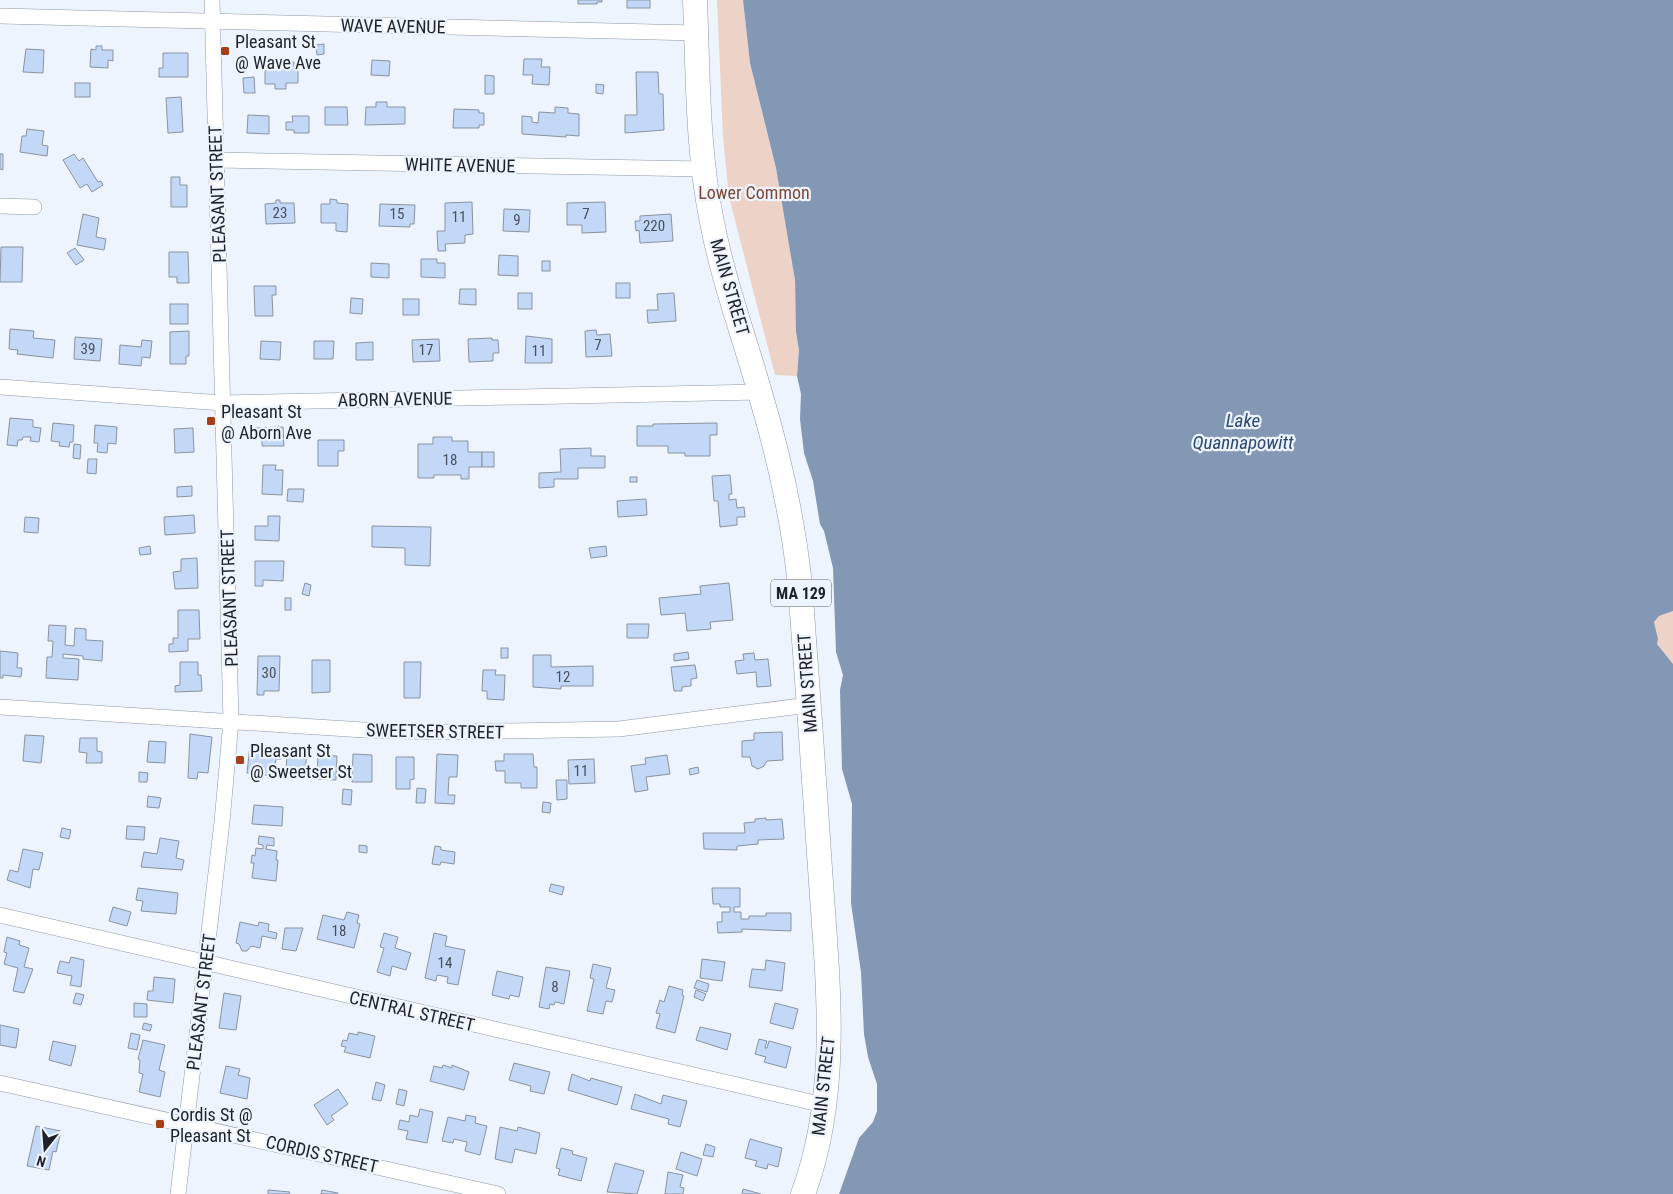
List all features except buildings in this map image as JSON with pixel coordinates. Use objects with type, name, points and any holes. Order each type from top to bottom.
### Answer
[{"type":"main road","name":"MAIN STREET","points":[[695,0],[704,169],[708,201],[719,254],[780,465],[794,533],[809,705],[830,1026],[824,1105],[815,1152],[803,1194]]},
{"type":"street","name":"PLEASANT STREET","points":[[178,1194],[206,964],[230,721],[212,0]]},
{"type":"street","name":"WAVE AVENUE","points":[[0,16],[696,33]]},
{"type":"street","name":"WHITE AVENUE","points":[[216,160],[704,169]]},
{"type":"street","points":[[0,206],[34,207]]},
{"type":"street","name":"ABORN AVENUE","points":[[0,387],[223,403],[760,392]]},
{"type":"street","name":"SWEETSER STREET","points":[[0,707],[404,732],[596,730],[642,727],[809,705]]},
{"type":"street","name":"CENTRAL STREET","points":[[0,915],[824,1105]]},
{"type":"street","name":"CORDIS STREET","points":[[0,1083],[495,1194]]},
{"type":"green space","name":"Lower Common","points":[[717,0],[743,0],[750,63],[776,168],[795,280],[796,332],[799,350],[797,376],[775,375],[729,197],[723,137]]},
{"type":"green space","points":[[1673,611],[1673,664],[1657,644],[1658,639],[1654,622],[1659,616]]},
{"type":"water","name":"Lake Quannapowitt","points":[[743,0],[1673,0],[1673,611],[1659,616],[1654,622],[1658,639],[1657,644],[1673,664],[1673,1194],[839,1194],[859,1138],[873,1122],[877,1111],[877,1084],[868,1057],[864,1034],[861,972],[851,903],[852,804],[842,769],[840,690],[843,675],[836,652],[833,568],[824,531],[820,524],[813,481],[804,453],[800,419],[801,394],[797,376],[799,350],[796,332],[795,280],[776,168],[750,63]]},
{"type":"place","name":"Pleasant St @ Wave Ave","points":[[225,51]]},
{"type":"place","name":"Pleasant St @ Aborn Ave","points":[[211,421]]},
{"type":"place","name":"Pleasant St @ Sweetser St","points":[[240,760]]},
{"type":"place","name":"Cordis St @ Pleasant St","points":[[160,1124]]}]
